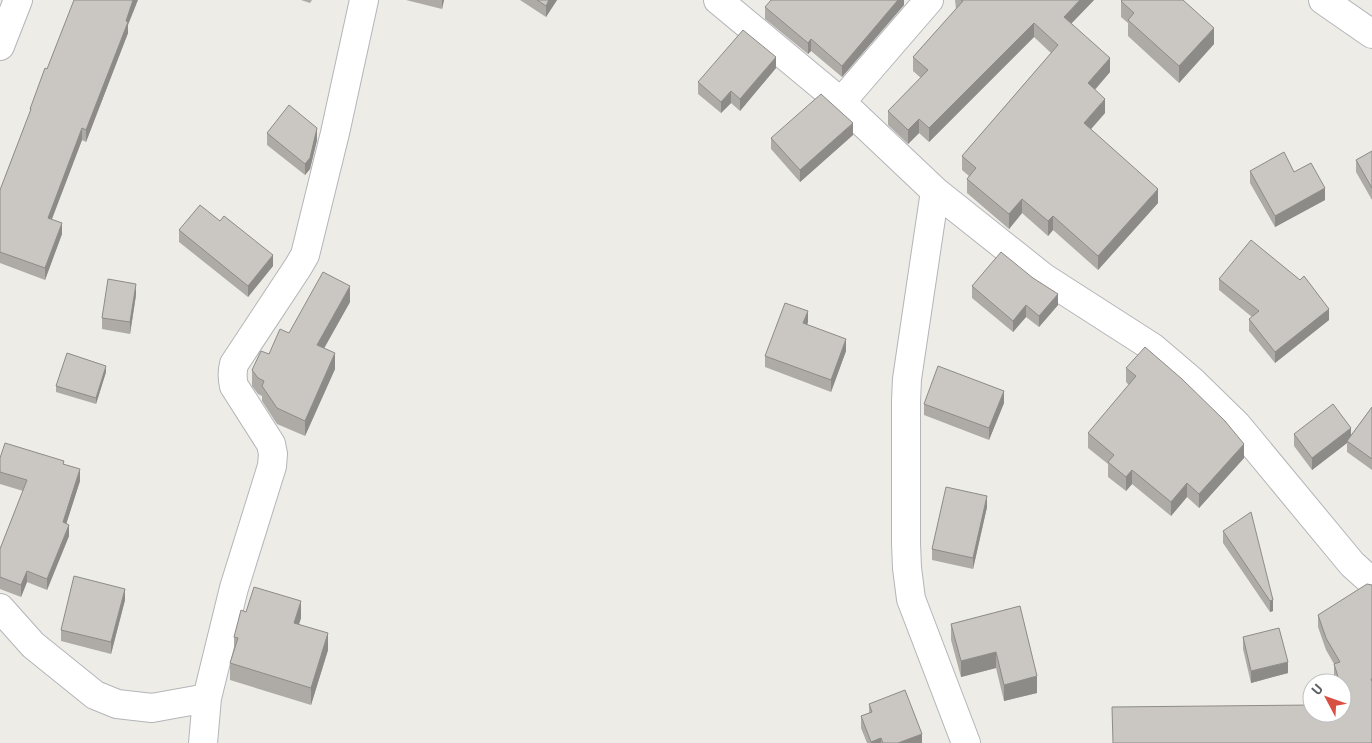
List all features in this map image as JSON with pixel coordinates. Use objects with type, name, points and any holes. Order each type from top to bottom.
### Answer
[{"type":"street","points":[[0,46],[18,0]]},
{"type":"street","points":[[203,743],[207,698],[234,588],[272,466],[273,454],[271,444],[234,386],[232,371],[234,364],[304,255],[335,133],[364,0]]},
{"type":"street","points":[[718,0],[841,102],[936,191],[1043,277],[1152,347],[1193,382],[1237,425],[1352,564],[1372,582]]},
{"type":"street","points":[[841,102],[929,0]]},
{"type":"street","points":[[1323,0],[1372,34]]},
{"type":"street","points":[[936,191],[907,379],[906,560],[911,599],[966,743]]},
{"type":"street","points":[[0,608],[33,645],[95,694],[117,704],[152,708],[207,698]]},
{"type":"building","points":[[74,0],[133,0],[126,21],[128,22],[86,130],[82,128],[48,218],[62,223],[45,268],[0,252],[0,190],[45,68],[47,69]]},
{"type":"building","points":[[537,0],[549,0],[546,6]]},
{"type":"building","points":[[771,0],[898,0],[842,66],[811,39],[808,43],[765,7]]},
{"type":"building","points":[[961,0],[1080,0],[1064,17],[1110,58],[1088,83],[1105,99],[1084,123],[1158,189],[1098,256],[1053,216],[1048,221],[1022,199],[1009,214],[967,179],[976,168],[962,156],[1058,45],[1034,23],[929,128],[919,119],[908,130],[888,111],[928,70],[913,57],[963,1]]},
{"type":"building","points":[[1122,0],[1183,0],[1214,28],[1179,66],[1128,20],[1134,13]]},
{"type":"building","points":[[743,30],[776,57],[740,99],[731,91],[721,102],[698,82]]},
{"type":"building","points":[[821,94],[853,123],[800,170],[771,138]]},
{"type":"building","points":[[289,105],[317,128],[310,158],[305,164],[267,133]]},
{"type":"building","points":[[1372,151],[1372,188],[1356,160]]},
{"type":"building","points":[[1284,152],[1294,172],[1311,163],[1325,188],[1275,216],[1250,171]]},
{"type":"building","points":[[200,205],[220,221],[224,216],[273,255],[248,286],[179,230]]},
{"type":"building","points":[[1251,240],[1300,280],[1304,276],[1329,309],[1275,352],[1249,319],[1259,311],[1219,279]]},
{"type":"building","points":[[1001,252],[1033,278],[1058,294],[1039,316],[1026,305],[1013,321],[972,286]]},
{"type":"building","points":[[323,272],[350,286],[317,345],[335,353],[305,421],[277,408],[262,386],[264,381],[258,378],[252,370],[261,351],[269,354],[280,329],[289,333]]},
{"type":"building","points":[[108,279],[136,284],[130,322],[102,318]]},
{"type":"building","points":[[785,303],[808,311],[803,323],[846,339],[831,380],[765,356]]},
{"type":"building","points":[[1145,347],[1182,379],[1225,421],[1244,444],[1199,494],[1187,483],[1171,502],[1132,470],[1126,477],[1108,462],[1114,455],[1088,433],[1136,376],[1126,368]]},
{"type":"building","points":[[67,353],[106,366],[96,398],[56,386]]},
{"type":"building","points":[[938,366],[1004,391],[989,428],[924,404]]},
{"type":"building","points":[[1333,404],[1351,428],[1312,458],[1294,434]]},
{"type":"building","points":[[1372,407],[1372,459],[1347,441]]},
{"type":"building","points":[[5,443],[64,461],[63,464],[80,469],[63,522],[69,525],[47,579],[27,571],[21,585],[0,577],[0,549],[27,480],[0,472],[0,458]]},
{"type":"building","points":[[946,487],[987,496],[973,558],[932,549]]},
{"type":"building","points":[[1251,512],[1273,600],[1270,601],[1223,531]]},
{"type":"building","points":[[74,576],[125,589],[111,642],[61,630]]},
{"type":"building","points":[[1367,584],[1372,585],[1372,743],[1113,743],[1112,707],[1302,705],[1302,723],[1352,723],[1352,673],[1337,673],[1334,664],[1340,662],[1326,638],[1318,615]]},
{"type":"building","points":[[254,587],[301,601],[294,623],[328,633],[311,688],[230,663],[238,638],[234,637],[241,610],[246,612]]},
{"type":"building","points":[[1020,606],[1037,676],[1004,685],[996,652],[961,661],[951,624]]},
{"type":"building","points":[[1279,628],[1288,662],[1251,671],[1243,637]]},
{"type":"building","points":[[905,690],[922,734],[898,743],[883,743],[881,738],[871,742],[861,716],[872,712],[869,704]]}]
